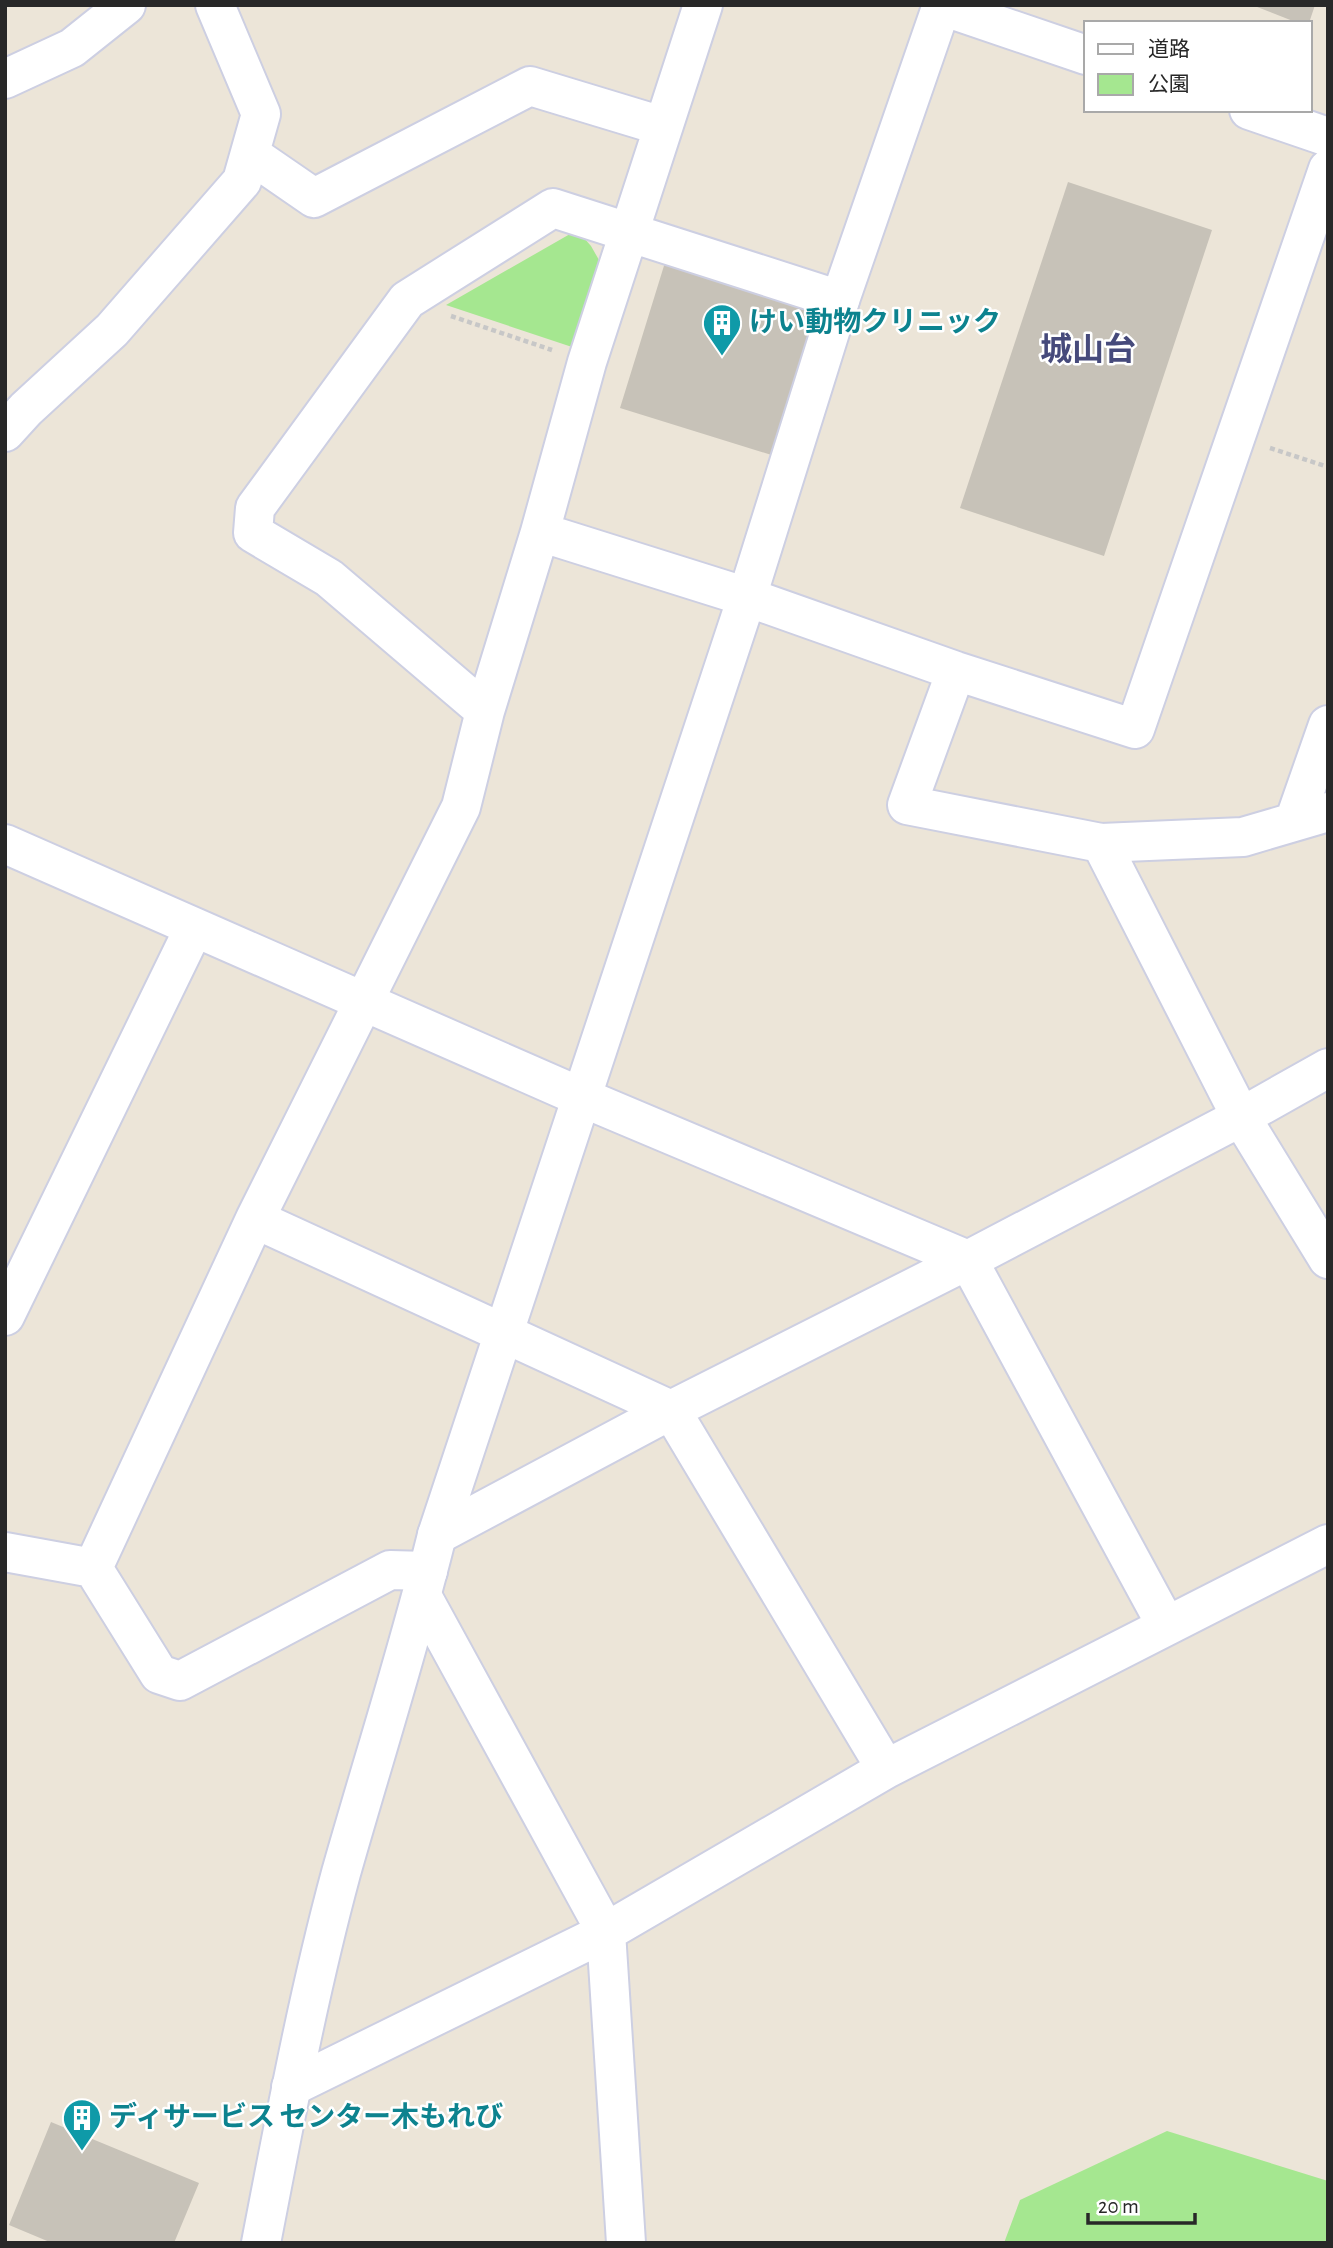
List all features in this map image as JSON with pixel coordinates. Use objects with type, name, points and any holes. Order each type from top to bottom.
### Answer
[{"type":"street","points":[[5,79],[72,48],[126,5]]},
{"type":"street","points":[[5,432],[26,409],[112,330],[242,181],[261,114],[215,5]]},
{"type":"street","points":[[93,1568],[256,1219],[461,807],[485,711],[540,532],[587,362],[704,5]]},
{"type":"street","points":[[261,2243],[291,2087],[341,1876],[429,1568],[503,1333],[747,597],[840,300],[942,6],[1084,54]]},
{"type":"street","points":[[250,153],[314,198],[530,86],[662,127]]},
{"type":"street","points":[[1255,112],[1328,137]]},
{"type":"street","points":[[540,532],[747,597],[956,671],[1135,729],[1328,169]]},
{"type":"street","points":[[485,711],[329,578],[253,533],[255,508],[407,300],[553,208],[840,300]]},
{"type":"street","points":[[956,671],[907,805],[1101,843],[1243,837],[1311,817],[1328,725]]},
{"type":"street","points":[[1101,843],[1241,1117],[1328,1259]]},
{"type":"street","points":[[5,844],[581,1097],[968,1260],[1166,1625]]},
{"type":"street","points":[[5,1316],[194,928]]},
{"type":"street","points":[[5,1552],[93,1568],[159,1674],[180,1681],[390,1570],[429,1568],[671,1410],[968,1260],[1241,1117],[1328,1068]]},
{"type":"street","points":[[256,1219],[671,1410],[886,1769]]},
{"type":"street","points":[[291,2087],[606,1932],[886,1769],[1328,1544]]},
{"type":"street","points":[[429,1568],[606,1932],[626,2243]]},
{"type":"path","points":[[407,300],[587,362]]},
{"type":"path","points":[[1236,438],[1328,467]]},
{"type":"green space","points":[[577,230],[591,246],[603,267],[572,347],[446,305]]},
{"type":"green space","points":[[1167,2131],[1328,2181],[1328,2243],[1004,2243],[1020,2200]]},
{"type":"building","points":[[1252,5],[1315,5],[1310,21],[1293,21]]},
{"type":"building","points":[[1068,182],[1212,230],[1104,556],[960,508]]},
{"type":"building","name":"けい動物クリニック","points":[[667,256],[824,305],[778,457],[620,408]]},
{"type":"building","name":"ディサービス センター木もれび","points":[[51,2122],[199,2183],[174,2243],[52,2243],[9,2225]]},
{"type":"place","name":"けい動物クリニック","points":[[722,357]]},
{"type":"place","name":"ディサービス センター木もれび","points":[[82,2152]]},
{"type":"district","name":"城山台","points":[[1088,350]]}]
